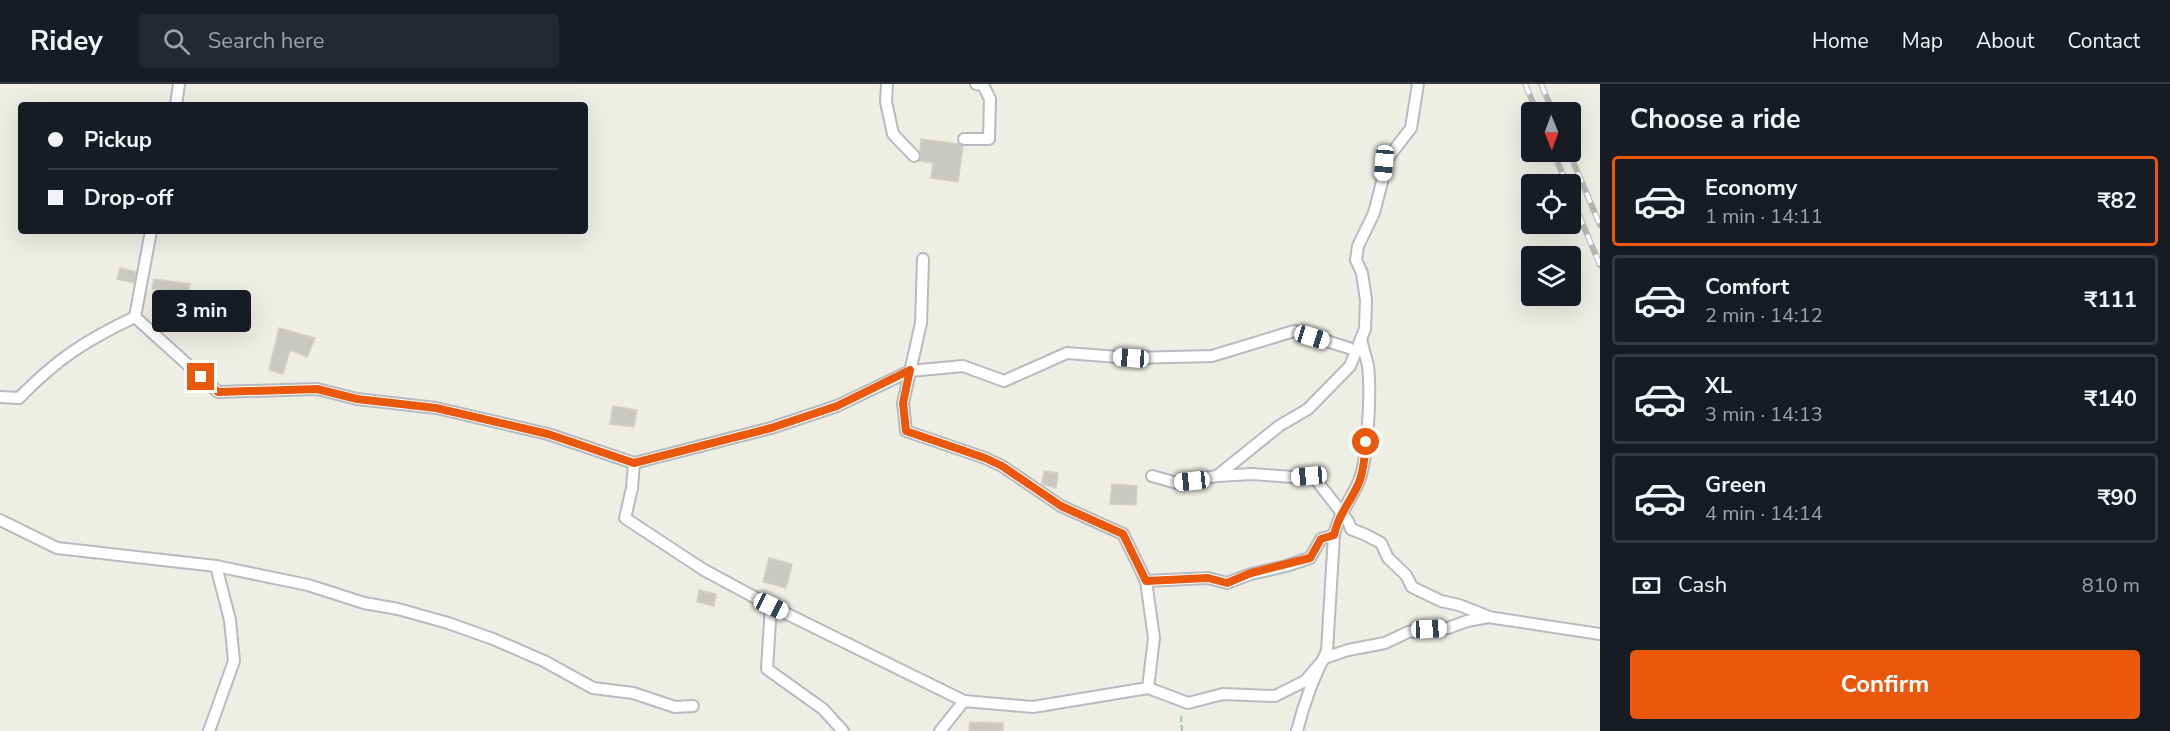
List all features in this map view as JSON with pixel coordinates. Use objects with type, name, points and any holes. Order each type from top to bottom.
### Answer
[{"type":"street","points":[[176,102],[179,84]]},
{"type":"street","points":[[887,84],[886,102],[893,134],[915,156]]},
{"type":"street","points":[[964,139],[989,139],[990,99],[983,85],[976,84]]},
{"type":"street","points":[[1217,476],[1279,426],[1308,409],[1350,366],[1365,329],[1366,300],[1362,273],[1356,260],[1358,246],[1374,213],[1384,163],[1411,128],[1418,84]]},
{"type":"street","points":[[135,317],[150,234]]},
{"type":"street","points":[[923,259],[921,323],[903,403],[906,431],[1002,466],[1061,506],[1123,534],[1146,581],[1154,638],[1148,688]]},
{"type":"street","points":[[0,397],[19,398],[62,357],[93,337],[135,317]]},
{"type":"street","points":[[135,317],[218,392],[317,389],[357,399],[436,408],[548,434],[634,463],[771,428],[837,406],[910,370],[963,366],[1004,381],[1068,353],[1131,358],[1212,356],[1294,332],[1348,348]]},
{"type":"street","points":[[1298,731],[1301,713],[1318,667],[1327,651],[1336,522],[1360,480],[1365,457],[1369,383],[1368,366],[1361,339]]},
{"type":"street","points":[[634,463],[632,488],[625,518],[705,570],[771,606],[964,701],[1032,707],[1148,688],[1188,703],[1223,694],[1275,696],[1305,681],[1325,658],[1348,650],[1385,643],[1408,632],[1448,628],[1488,617]]},
{"type":"street","points":[[1152,476],[1177,483],[1217,476],[1252,474],[1309,476],[1317,481],[1348,521],[1351,529],[1381,543],[1389,558],[1406,576],[1412,587],[1441,601],[1459,605],[1488,617],[1600,634]]},
{"type":"street","points":[[0,520],[57,548],[216,566],[308,585],[364,603],[398,609],[493,639],[544,661],[593,688],[633,693],[675,707],[693,706]]},
{"type":"street","points":[[1146,581],[1208,578],[1227,583],[1251,573],[1310,558],[1321,539],[1334,535]]},
{"type":"street","points":[[209,731],[234,660],[230,620],[216,566]]},
{"type":"street","points":[[771,606],[767,669],[823,709],[843,731]]},
{"type":"street","points":[[940,731],[964,701]]},
{"type":"path","points":[[1182,731],[1181,718],[1188,703]]},
{"type":"building","points":[[921,139],[963,146],[958,182],[931,178],[933,163],[919,161]]},
{"type":"building","points":[[120,268],[136,272],[134,283],[117,279]]},
{"type":"building","points":[[154,279],[190,284],[181,319],[164,312],[171,292],[152,289]]},
{"type":"building","points":[[279,328],[315,338],[307,357],[290,350],[283,374],[269,370]]},
{"type":"building","points":[[613,406],[637,410],[634,427],[610,424]]},
{"type":"building","points":[[1044,471],[1058,473],[1056,488],[1042,484]]},
{"type":"building","points":[[1112,484],[1137,486],[1136,505],[1110,504]]},
{"type":"building","points":[[769,558],[792,564],[786,588],[763,582]]},
{"type":"building","points":[[699,590],[716,594],[714,606],[697,602]]},
{"type":"building","points":[[970,722],[1003,723],[1003,731],[969,731]]},
{"type":"railway","points":[[1525,84],[1533,102]]},
{"type":"railway","points":[[1541,84],[1549,102]]},
{"type":"railway","points":[[1557,162],[1563,174]]},
{"type":"railway","points":[[1573,162],[1600,225]]},
{"type":"railway","points":[[1581,220],[1600,265]]},
{"type":"route","points":[[201,377],[218,392],[317,389],[357,399],[436,408],[548,434],[634,463],[771,428],[837,406],[910,370],[903,403],[906,431],[1002,466],[1061,506],[1123,534],[1146,581],[1208,578],[1227,583],[1251,573],[1286,566],[1310,558],[1321,539],[1334,535],[1336,522],[1360,480],[1366,442]]}]
